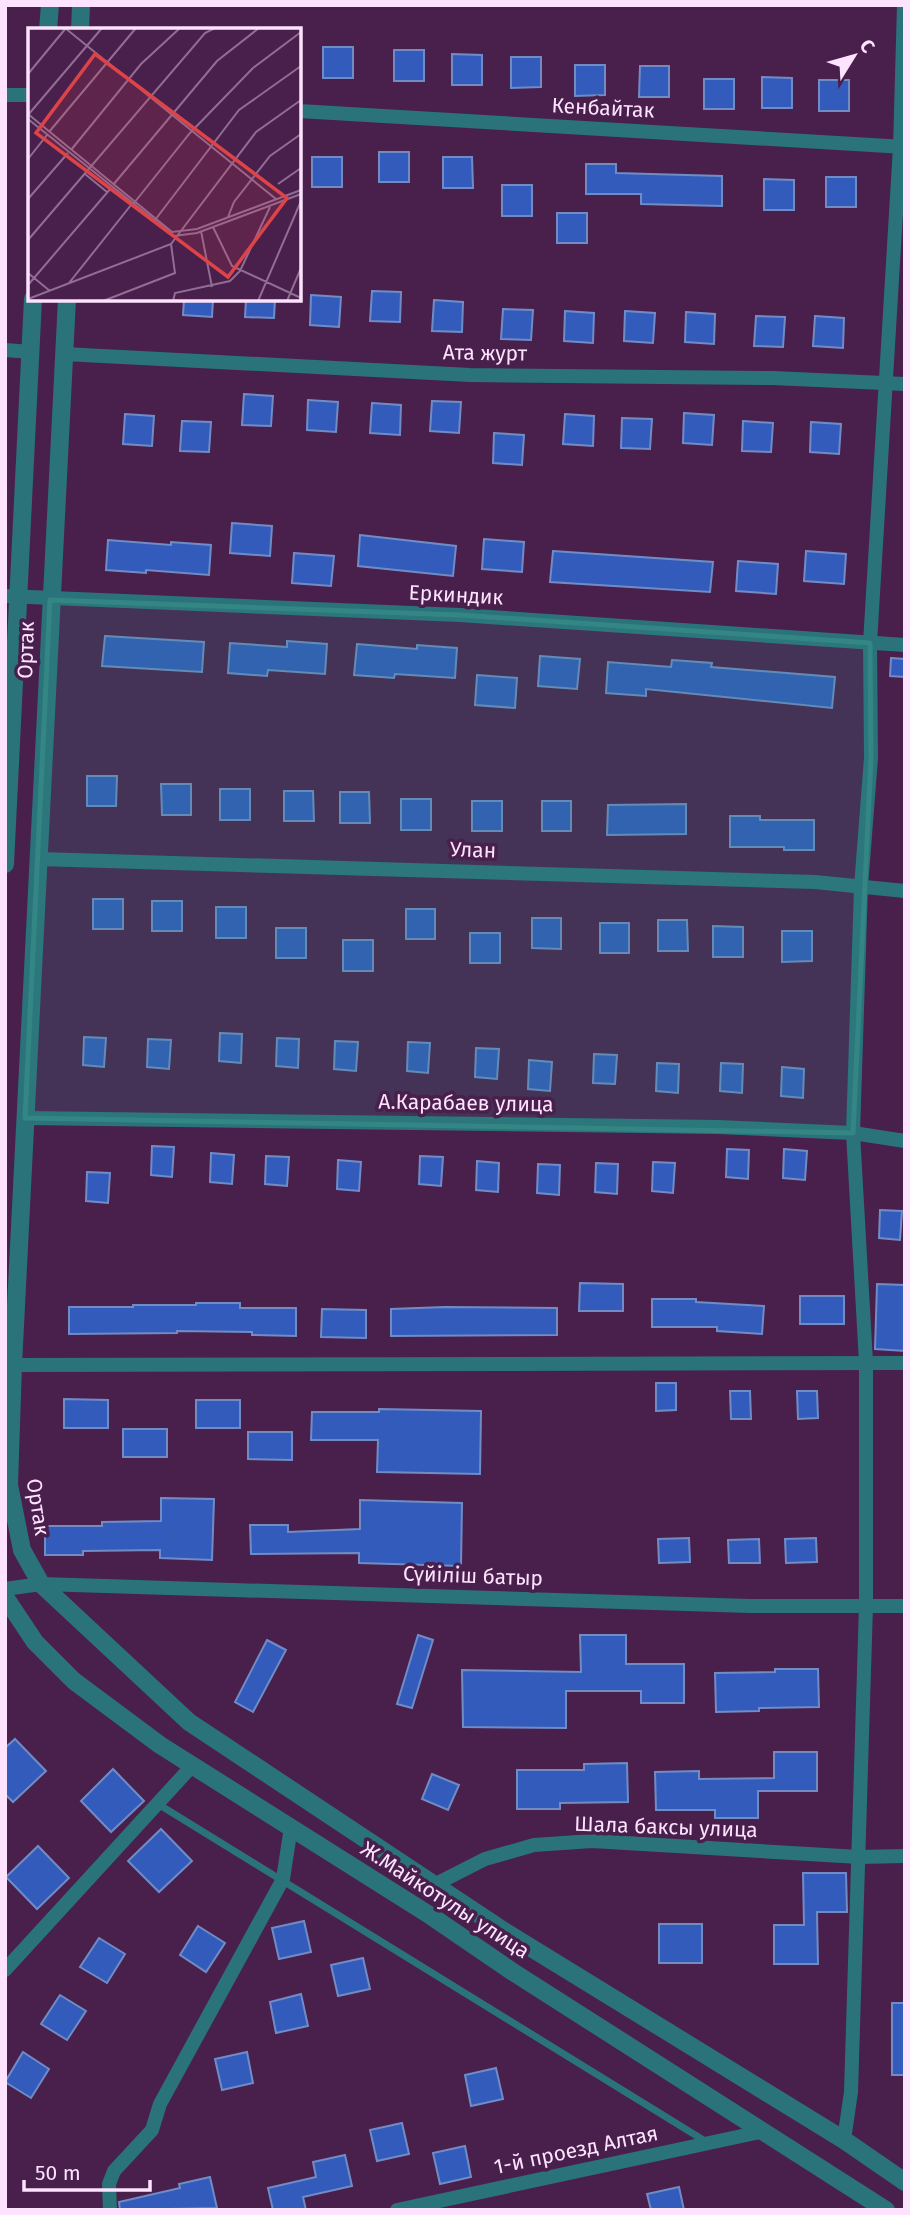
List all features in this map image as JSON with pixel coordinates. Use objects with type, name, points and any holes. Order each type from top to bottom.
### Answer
[{"type":"street","points":[[48,28],[50,5]]},
{"type":"street","points":[[80,28],[82,5]]},
{"type":"street","points":[[844,2140],[851,2092],[866,1606],[866,1362],[853,1133],[861,887],[871,758],[870,643],[885,383],[903,147],[904,5]]},
{"type":"street","points":[[5,95],[28,95]]},
{"type":"street","name":"Кенбайтак","points":[[301,111],[903,147]]},
{"type":"street","name":"Ортак","points":[[5,863],[13,597],[33,301]]},
{"type":"street","name":"Ортак","points":[[41,1584],[22,1549],[9,1485],[50,600],[67,301]]},
{"type":"street","points":[[5,350],[31,352]]},
{"type":"street","name":"Ата журт","points":[[65,354],[470,375],[773,378],[905,384]]},
{"type":"street","name":"Еркиндик","points":[[13,597],[460,615],[905,645]]},
{"type":"street","name":"Улан","points":[[39,859],[556,873],[815,883],[905,891]]},
{"type":"street","name":"А.Карабаев улица","points":[[25,1118],[718,1127],[853,1133],[905,1141]]},
{"type":"street","points":[[13,1365],[905,1363]]},
{"type":"street","name":"Сүйіліш батыр","points":[[5,1588],[41,1584],[750,1606],[905,1606]]},
{"type":"street","name":"Ж.Майкотулы улица","points":[[41,1584],[189,1722],[434,1885],[650,2023],[844,2140],[905,2182]]},
{"type":"street","name":"Ж.Майкотулы улица","points":[[5,1597],[36,1642],[74,1681],[160,1745],[431,1916],[513,1972],[886,2210]]},
{"type":"street","points":[[5,1970],[192,1766]]},
{"type":"street","points":[[110,2210],[109,2184],[114,2171],[152,2130],[160,2104],[283,1880],[290,1827]]},
{"type":"street","name":"Шала баксы улица","points":[[434,1885],[485,1859],[534,1845],[592,1841],[859,1857],[905,1856]]},
{"type":"street","points":[[635,2049],[650,2023]]},
{"type":"street","name":"1-й проезд Алтая","points":[[397,2210],[765,2131]]},
{"type":"lane","points":[[158,1804],[708,2143]]},
{"type":"highlighted area","points":[[50,600],[460,615],[870,643],[871,758],[853,1133],[25,1118]]},
{"type":"building","points":[[323,47],[353,47],[353,78],[323,78]]},
{"type":"building","points":[[394,50],[424,50],[424,81],[394,81]]},
{"type":"building","points":[[452,54],[482,55],[482,85],[452,85]]},
{"type":"building","points":[[511,57],[541,57],[541,87],[511,88]]},
{"type":"building","points":[[575,65],[605,65],[605,95],[575,96]]},
{"type":"building","points":[[640,66],[669,66],[669,97],[639,97]]},
{"type":"building","points":[[762,77],[792,78],[792,108],[762,108]]},
{"type":"building","points":[[704,79],[734,79],[734,109],[704,109]]},
{"type":"building","points":[[819,80],[849,80],[849,111],[819,111]]},
{"type":"building","points":[[379,152],[409,152],[409,182],[379,182]]},
{"type":"building","points":[[312,157],[342,157],[342,187],[312,187]]},
{"type":"building","points":[[443,157],[472,157],[473,188],[443,188]]},
{"type":"building","points":[[586,164],[616,164],[616,173],[722,176],[722,206],[641,204],[641,194],[586,194]]},
{"type":"building","points":[[826,177],[856,177],[856,207],[826,207]]},
{"type":"building","points":[[764,179],[794,180],[794,210],[764,210]]},
{"type":"building","points":[[502,185],[532,185],[532,216],[502,216]]},
{"type":"building","points":[[557,213],[587,213],[587,243],[557,243]]},
{"type":"building","points":[[372,291],[401,292],[400,322],[370,321]]},
{"type":"building","points":[[311,295],[341,297],[339,327],[310,325]]},
{"type":"building","points":[[434,300],[463,302],[462,332],[432,331]]},
{"type":"building","points":[[184,301],[213,301],[212,317],[183,315]]},
{"type":"building","points":[[246,301],[275,301],[274,318],[245,317]]},
{"type":"building","points":[[503,309],[533,310],[531,340],[501,339]]},
{"type":"building","points":[[565,311],[594,313],[593,343],[564,341]]},
{"type":"building","points":[[625,311],[655,313],[653,343],[624,341]]},
{"type":"building","points":[[686,312],[715,314],[714,344],[685,342]]},
{"type":"building","points":[[756,316],[785,317],[783,347],[754,346]]},
{"type":"building","points":[[815,316],[844,318],[843,348],[813,346]]},
{"type":"building","points":[[244,394],[273,396],[271,426],[242,425]]},
{"type":"building","points":[[308,400],[338,402],[336,432],[307,430]]},
{"type":"building","points":[[432,401],[461,402],[459,433],[430,431]]},
{"type":"building","points":[[372,403],[401,405],[400,435],[370,433]]},
{"type":"building","points":[[684,413],[714,415],[712,445],[683,443]]},
{"type":"building","points":[[125,414],[154,416],[152,446],[123,444]]},
{"type":"building","points":[[565,414],[594,416],[593,446],[563,444]]},
{"type":"building","points":[[622,418],[652,419],[650,449],[621,448]]},
{"type":"building","points":[[182,421],[211,422],[209,452],[180,451]]},
{"type":"building","points":[[743,421],[773,423],[771,452],[742,451]]},
{"type":"building","points":[[811,422],[841,424],[839,454],[810,452]]},
{"type":"building","points":[[494,433],[524,435],[522,465],[493,463]]},
{"type":"building","points":[[232,523],[272,526],[270,556],[230,553]]},
{"type":"building","points":[[360,535],[456,546],[453,576],[358,566]]},
{"type":"building","points":[[484,539],[524,542],[522,572],[482,569]]},
{"type":"building","points":[[108,540],[211,545],[209,575],[106,570]]},
{"type":"building","points":[[553,551],[713,562],[710,592],[550,582]]},
{"type":"building","points":[[806,551],[846,554],[844,584],[804,581]]},
{"type":"building","points":[[294,553],[334,556],[331,586],[292,583]]},
{"type":"building","points":[[738,561],[778,564],[776,594],[736,591]]},
{"type":"building","points":[[105,636],[204,642],[202,672],[102,666]]},
{"type":"building","points":[[287,641],[327,644],[325,674],[268,670],[267,676],[228,673],[230,643],[287,647]]},
{"type":"building","points":[[357,644],[417,649],[417,645],[457,648],[455,678],[395,674],[394,678],[354,675]]},
{"type":"building","points":[[540,656],[580,659],[577,689],[538,686]]},
{"type":"building","points":[[891,658],[905,659],[905,677],[890,676]]},
{"type":"building","points":[[672,660],[712,663],[711,667],[835,677],[832,708],[646,689],[646,696],[606,693],[608,662],[671,667]]},
{"type":"building","points":[[477,675],[517,678],[515,708],[475,705]]},
{"type":"building","points":[[87,776],[117,776],[116,806],[87,806]]},
{"type":"building","points":[[161,784],[191,784],[191,815],[162,815]]},
{"type":"building","points":[[220,789],[250,789],[250,820],[220,820]]},
{"type":"building","points":[[284,791],[313,791],[314,821],[284,821]]},
{"type":"building","points":[[340,792],[369,792],[370,823],[340,823]]},
{"type":"building","points":[[401,799],[431,799],[431,830],[401,830]]},
{"type":"building","points":[[472,801],[502,801],[502,831],[472,831]]},
{"type":"building","points":[[542,801],[571,801],[571,831],[542,831]]},
{"type":"building","points":[[686,804],[686,834],[607,835],[608,805]]},
{"type":"building","points":[[730,816],[760,816],[760,820],[814,820],[814,850],[730,847]]},
{"type":"building","points":[[93,899],[123,899],[123,929],[93,929]]},
{"type":"building","points":[[152,901],[182,901],[182,931],[152,931]]},
{"type":"building","points":[[216,907],[246,907],[246,938],[216,938]]},
{"type":"building","points":[[406,909],[435,909],[435,939],[406,939]]},
{"type":"building","points":[[532,918],[561,918],[561,949],[532,948]]},
{"type":"building","points":[[658,920],[687,920],[688,951],[658,951]]},
{"type":"building","points":[[600,923],[629,923],[629,953],[600,953]]},
{"type":"building","points":[[713,926],[743,927],[743,957],[713,957]]},
{"type":"building","points":[[276,928],[306,928],[306,958],[276,958]]},
{"type":"building","points":[[782,931],[812,931],[812,961],[782,962]]},
{"type":"building","points":[[470,933],[500,933],[500,963],[470,963]]},
{"type":"building","points":[[343,940],[373,940],[373,971],[343,971]]},
{"type":"building","points":[[220,1033],[242,1034],[241,1063],[219,1061]]},
{"type":"building","points":[[84,1037],[106,1038],[104,1067],[83,1065]]},
{"type":"building","points":[[277,1038],[299,1039],[298,1068],[276,1066]]},
{"type":"building","points":[[148,1039],[171,1040],[169,1069],[147,1067]]},
{"type":"building","points":[[335,1041],[358,1042],[356,1071],[334,1069]]},
{"type":"building","points":[[408,1042],[430,1043],[428,1073],[407,1071]]},
{"type":"building","points":[[476,1048],[499,1049],[497,1079],[475,1077]]},
{"type":"building","points":[[594,1054],[617,1055],[615,1084],[593,1083]]},
{"type":"building","points":[[529,1060],[552,1062],[550,1091],[528,1089]]},
{"type":"building","points":[[657,1063],[679,1064],[678,1093],[656,1091]]},
{"type":"building","points":[[721,1063],[743,1064],[742,1093],[720,1091]]},
{"type":"building","points":[[782,1067],[804,1069],[803,1098],[781,1096]]},
{"type":"building","points":[[152,1146],[174,1147],[172,1177],[151,1175]]},
{"type":"building","points":[[727,1149],[749,1150],[748,1179],[726,1177]]},
{"type":"building","points":[[784,1149],[807,1151],[805,1180],[783,1178]]},
{"type":"building","points":[[211,1153],[234,1155],[232,1184],[210,1182]]},
{"type":"building","points":[[266,1156],[289,1157],[287,1186],[265,1184]]},
{"type":"building","points":[[420,1156],[443,1157],[441,1186],[419,1184]]},
{"type":"building","points":[[338,1160],[361,1162],[359,1191],[337,1189]]},
{"type":"building","points":[[477,1161],[499,1163],[498,1192],[476,1190]]},
{"type":"building","points":[[653,1162],[675,1163],[673,1193],[652,1191]]},
{"type":"building","points":[[596,1163],[618,1164],[617,1194],[595,1192]]},
{"type":"building","points":[[538,1164],[560,1165],[559,1195],[537,1193]]},
{"type":"building","points":[[87,1172],[110,1173],[108,1203],[86,1201]]},
{"type":"building","points":[[880,1210],[902,1211],[900,1240],[879,1238]]},
{"type":"building","points":[[580,1283],[623,1284],[623,1311],[579,1311]]},
{"type":"building","points":[[877,1284],[905,1285],[905,1351],[875,1349]]},
{"type":"building","points":[[800,1296],[844,1296],[844,1324],[800,1324]]},
{"type":"building","points":[[652,1299],[696,1299],[696,1302],[764,1306],[762,1334],[717,1331],[717,1327],[652,1327]]},
{"type":"building","points":[[240,1303],[240,1308],[296,1308],[296,1336],[252,1335],[252,1332],[177,1331],[69,1334],[69,1307]]},
{"type":"building","points":[[557,1308],[557,1335],[391,1336],[391,1309]]},
{"type":"building","points":[[322,1309],[366,1310],[366,1338],[321,1337]]},
{"type":"building","points":[[656,1383],[676,1383],[676,1410],[656,1411]]},
{"type":"building","points":[[730,1391],[750,1391],[751,1419],[731,1419]]},
{"type":"building","points":[[797,1391],[817,1391],[818,1418],[798,1419]]},
{"type":"building","points":[[64,1399],[108,1400],[108,1428],[64,1428]]},
{"type":"building","points":[[196,1400],[240,1400],[240,1428],[196,1428]]},
{"type":"building","points":[[379,1409],[481,1411],[480,1474],[377,1472],[378,1440],[311,1440],[312,1412],[379,1412]]},
{"type":"building","points":[[123,1429],[167,1429],[167,1457],[123,1457]]},
{"type":"building","points":[[248,1432],[292,1432],[292,1460],[248,1459]]},
{"type":"building","points":[[161,1498],[214,1499],[212,1560],[160,1558],[160,1550],[83,1551],[83,1555],[45,1555],[45,1526],[102,1526],[102,1522],[161,1521]]},
{"type":"building","points":[[360,1500],[462,1503],[461,1566],[359,1563],[359,1553],[251,1554],[250,1525],[288,1525],[288,1532],[360,1529]]},
{"type":"building","points":[[689,1538],[690,1562],[659,1563],[658,1539]]},
{"type":"building","points":[[816,1538],[817,1562],[786,1563],[785,1539]]},
{"type":"building","points":[[759,1539],[760,1563],[729,1563],[728,1540]]},
{"type":"building","points":[[418,1635],[433,1640],[412,1708],[397,1704]]},
{"type":"building","points":[[580,1635],[626,1635],[626,1664],[684,1664],[684,1703],[641,1703],[641,1691],[566,1691],[566,1728],[463,1727],[462,1670],[581,1672]]},
{"type":"building","points":[[267,1640],[286,1650],[253,1712],[235,1702]]},
{"type":"building","points":[[775,1669],[818,1669],[819,1707],[716,1712],[715,1673],[775,1672]]},
{"type":"building","points":[[15,1739],[46,1771],[13,1802],[5,1794],[5,1748]]},
{"type":"building","points":[[774,1752],[817,1752],[817,1791],[758,1791],[758,1818],[715,1818],[715,1810],[656,1810],[655,1772],[699,1771],[699,1779],[774,1778]]},
{"type":"building","points":[[627,1763],[628,1802],[560,1803],[560,1809],[517,1809],[517,1770],[584,1770],[584,1764]]},
{"type":"building","points":[[113,1769],[144,1801],[111,1832],[81,1801]]},
{"type":"building","points":[[432,1774],[459,1785],[448,1810],[422,1799]]},
{"type":"building","points":[[161,1829],[192,1861],[159,1892],[128,1861]]},
{"type":"building","points":[[38,1846],[69,1878],[37,1909],[6,1877]]},
{"type":"building","points":[[803,1873],[846,1873],[847,1912],[817,1912],[818,1964],[774,1964],[774,1925],[804,1925]]},
{"type":"building","points":[[304,1921],[311,1952],[279,1959],[272,1928]]},
{"type":"building","points":[[659,1924],[702,1924],[702,1963],[659,1963]]},
{"type":"building","points":[[198,1926],[225,1943],[206,1972],[180,1955]]},
{"type":"building","points":[[99,1938],[125,1954],[107,1983],[80,1967]]},
{"type":"building","points":[[363,1958],[370,1989],[338,1996],[331,1965]]},
{"type":"building","points":[[301,1994],[308,2026],[276,2033],[270,2002]]},
{"type":"building","points":[[60,1995],[86,2011],[67,2040],[41,2024]]},
{"type":"building","points":[[892,2003],[905,2003],[905,2075],[892,2075]]},
{"type":"building","points":[[23,2052],[49,2069],[31,2098],[5,2082]]},
{"type":"building","points":[[247,2052],[253,2083],[222,2090],[215,2059]]},
{"type":"building","points":[[496,2068],[503,2099],[471,2106],[465,2075]]},
{"type":"building","points":[[402,2123],[409,2154],[377,2161],[370,2130]]},
{"type":"building","points":[[465,2146],[471,2177],[440,2184],[433,2153]]},
{"type":"building","points":[[345,2155],[352,2186],[303,2197],[306,2210],[273,2210],[268,2188],[316,2177],[313,2162]]},
{"type":"building","points":[[210,2177],[217,2208],[120,2210],[119,2202],[180,2188],[179,2184]]},
{"type":"building","points":[[679,2187],[684,2210],[651,2210],[647,2194]]}]
